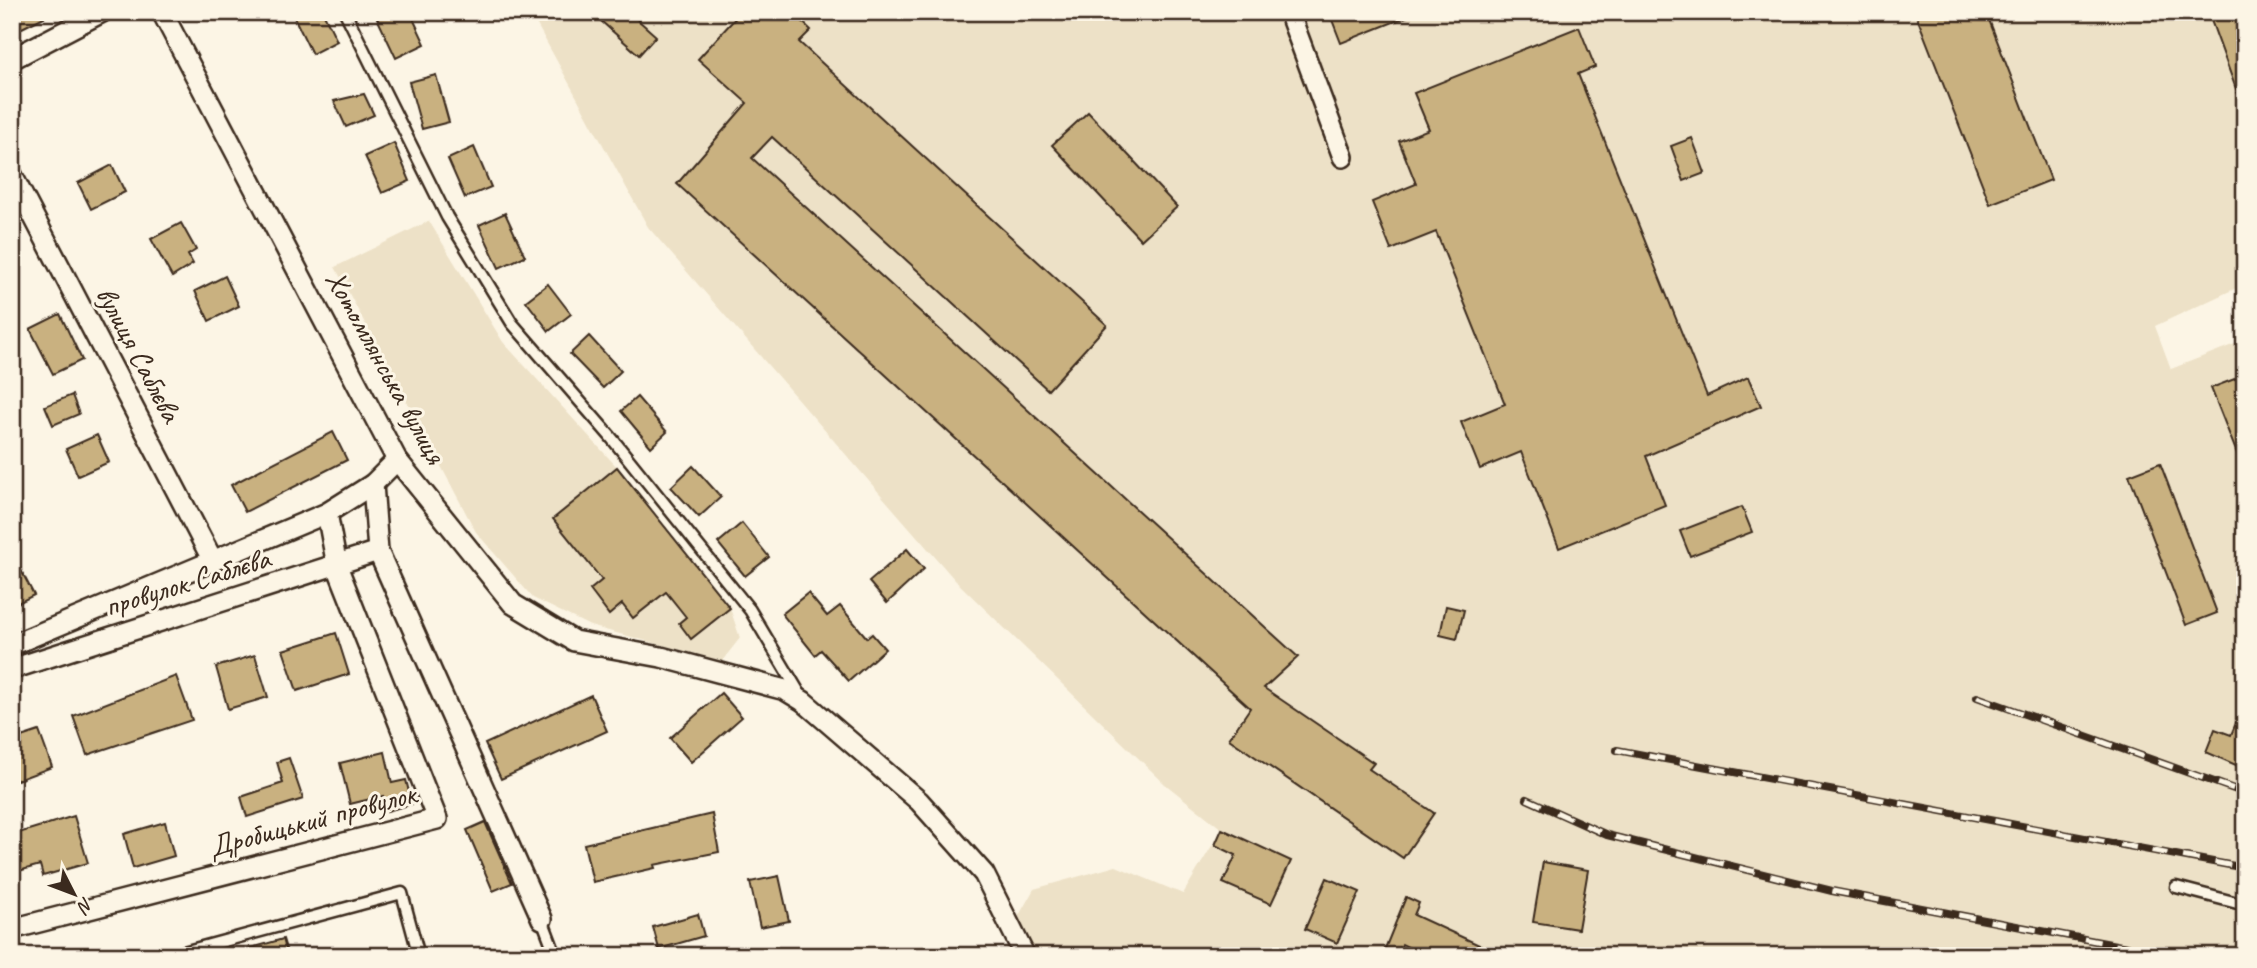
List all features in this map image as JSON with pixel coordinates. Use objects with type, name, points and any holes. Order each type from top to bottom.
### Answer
[{"type":"street","points":[[12,58],[102,12]]},
{"type":"street","name":"Хотомлянська вулиця","points":[[162,12],[397,460],[513,604],[574,641],[661,657],[785,690],[803,701],[919,800],[984,874],[1025,956]]},
{"type":"street","points":[[1289,12],[1343,157]]},
{"type":"street","name":"вулиця Саблєва","points":[[12,175],[213,561]]},
{"type":"street","points":[[12,645],[327,513],[373,484],[397,460]]},
{"type":"street","points":[[373,484],[379,551],[542,919]]},
{"type":"street","name":"Дробицький провулок","points":[[12,929],[437,819],[337,566],[327,513]]},
{"type":"street","name":"провулок Саблєва","points":[[12,668],[379,551]]},
{"type":"lane","points":[[345,12],[447,217],[512,323],[610,436],[750,610],[803,701]]},
{"type":"lane","points":[[2176,887],[2245,905]]},
{"type":"lane","points":[[176,954],[402,893],[419,956]]},
{"type":"lane","points":[[542,919],[556,956]]},
{"type":"shaded area","points":[[530,12],[2245,12],[2245,284],[2155,326],[2171,369],[2245,340],[2245,956],[1025,956],[1010,931],[1034,889],[1116,866],[1183,894],[1222,829],[1165,784],[955,580],[648,227]]},
{"type":"shaded area","points":[[429,221],[503,342],[617,467],[730,608],[740,638],[722,661],[590,626],[533,598],[476,532],[335,267]]},
{"type":"building","points":[[12,12],[54,12],[18,30]]},
{"type":"building","points":[[302,12],[323,12],[337,41],[312,54],[294,17]]},
{"type":"building","points":[[389,12],[410,12],[425,44],[396,58],[377,18]]},
{"type":"building","points":[[591,12],[629,12],[656,36],[639,55]]},
{"type":"building","points":[[741,12],[792,12],[811,30],[799,42],[1107,325],[1048,390],[772,137],[752,158],[1298,657],[1264,688],[1374,763],[1369,769],[1434,813],[1403,858],[1229,739],[1250,708],[677,184],[747,103],[698,59]]},
{"type":"building","points":[[1329,12],[1416,12],[1416,13],[1341,43]]},
{"type":"building","points":[[1915,12],[1986,12],[2051,180],[1990,204]]},
{"type":"building","points":[[2208,12],[2245,12],[2245,108],[2243,108]]},
{"type":"building","points":[[1579,27],[1595,67],[1578,74],[1707,396],[1748,377],[1761,406],[1646,456],[1665,505],[1559,548],[1521,452],[1480,469],[1461,422],[1505,404],[1436,232],[1391,250],[1372,202],[1416,184],[1399,141],[1429,129],[1414,93]]},
{"type":"building","points":[[436,75],[449,122],[422,129],[409,82]]},
{"type":"building","points":[[364,94],[374,115],[346,127],[334,101]]},
{"type":"building","points":[[1088,112],[1177,207],[1141,240],[1052,145]]},
{"type":"building","points":[[1692,138],[1705,173],[1684,181],[1671,146]]},
{"type":"building","points":[[394,143],[410,181],[382,193],[365,156]]},
{"type":"building","points":[[474,147],[491,187],[465,198],[448,159]]},
{"type":"building","points":[[112,165],[125,192],[91,209],[78,183]]},
{"type":"building","points":[[505,213],[525,256],[499,268],[479,225]]},
{"type":"building","points":[[181,223],[196,250],[188,255],[193,264],[172,277],[151,239]]},
{"type":"building","points":[[225,276],[239,306],[209,321],[195,291]]},
{"type":"building","points":[[548,284],[571,314],[549,331],[526,301]]},
{"type":"building","points":[[60,314],[82,360],[53,374],[30,329]]},
{"type":"building","points":[[589,336],[621,371],[603,388],[570,354]]},
{"type":"building","points":[[2245,375],[2245,471],[2244,471],[2211,388]]},
{"type":"building","points":[[72,395],[79,414],[53,425],[45,406]]},
{"type":"building","points":[[637,397],[667,432],[651,447],[621,411]]},
{"type":"building","points":[[333,432],[347,460],[245,512],[231,485]]},
{"type":"building","points":[[97,435],[109,462],[78,476],[66,449]]},
{"type":"building","points":[[2160,463],[2217,613],[2186,625],[2129,475]]},
{"type":"building","points":[[693,466],[721,497],[699,517],[671,487]]},
{"type":"building","points":[[617,467],[730,608],[691,639],[679,623],[686,617],[666,592],[633,618],[622,604],[609,615],[590,590],[602,580],[553,519]]},
{"type":"building","points":[[1742,507],[1752,532],[1690,556],[1680,531]]},
{"type":"building","points":[[742,523],[769,557],[745,576],[718,543]]},
{"type":"building","points":[[907,549],[924,569],[887,603],[869,582]]},
{"type":"building","points":[[12,553],[34,595],[12,606]]},
{"type":"building","points":[[808,593],[827,616],[840,606],[867,638],[872,634],[885,649],[849,681],[821,650],[815,655],[782,614]]},
{"type":"building","points":[[1446,606],[1464,610],[1457,639],[1440,635]]},
{"type":"building","points":[[336,633],[349,674],[297,691],[283,650]]},
{"type":"building","points":[[255,655],[268,697],[228,709],[216,667]]},
{"type":"building","points":[[176,676],[192,720],[87,755],[73,716]]},
{"type":"building","points":[[721,693],[742,717],[691,762],[670,738]]},
{"type":"building","points":[[591,695],[607,731],[501,779],[485,744]]},
{"type":"building","points":[[2245,702],[2245,769],[2206,752],[2215,729],[2231,735]]},
{"type":"building","points":[[39,731],[52,767],[12,782],[12,740]]},
{"type":"building","points":[[385,752],[392,783],[406,780],[412,804],[387,811],[383,796],[350,804],[340,763]]},
{"type":"building","points":[[289,758],[303,799],[247,817],[241,797],[283,783],[277,762]]},
{"type":"building","points":[[712,814],[719,852],[654,865],[655,868],[593,882],[584,844]]},
{"type":"building","points":[[74,816],[88,863],[43,876],[40,865],[12,873],[12,835]]},
{"type":"building","points":[[165,822],[174,856],[133,868],[124,834]]},
{"type":"building","points":[[485,822],[512,883],[493,891],[467,830]]},
{"type":"building","points":[[1222,829],[1291,861],[1271,904],[1223,883],[1236,855],[1215,845]]},
{"type":"building","points":[[1543,862],[1588,870],[1578,929],[1533,922]]},
{"type":"building","points":[[779,876],[789,921],[760,927],[750,882]]},
{"type":"building","points":[[1327,878],[1360,892],[1337,943],[1305,929]]},
{"type":"building","points":[[1406,897],[1419,903],[1414,915],[1503,956],[1426,956],[1402,944],[1397,956],[1382,956]]},
{"type":"building","points":[[698,914],[704,936],[659,949],[653,927]]},
{"type":"building","points":[[283,939],[288,956],[238,956],[237,952]]},
{"type":"railway","points":[[1977,697],[2245,793]]},
{"type":"railway","points":[[1617,750],[2245,868]]},
{"type":"railway","points":[[1527,799],[1607,835],[1832,891],[2174,956]]}]
